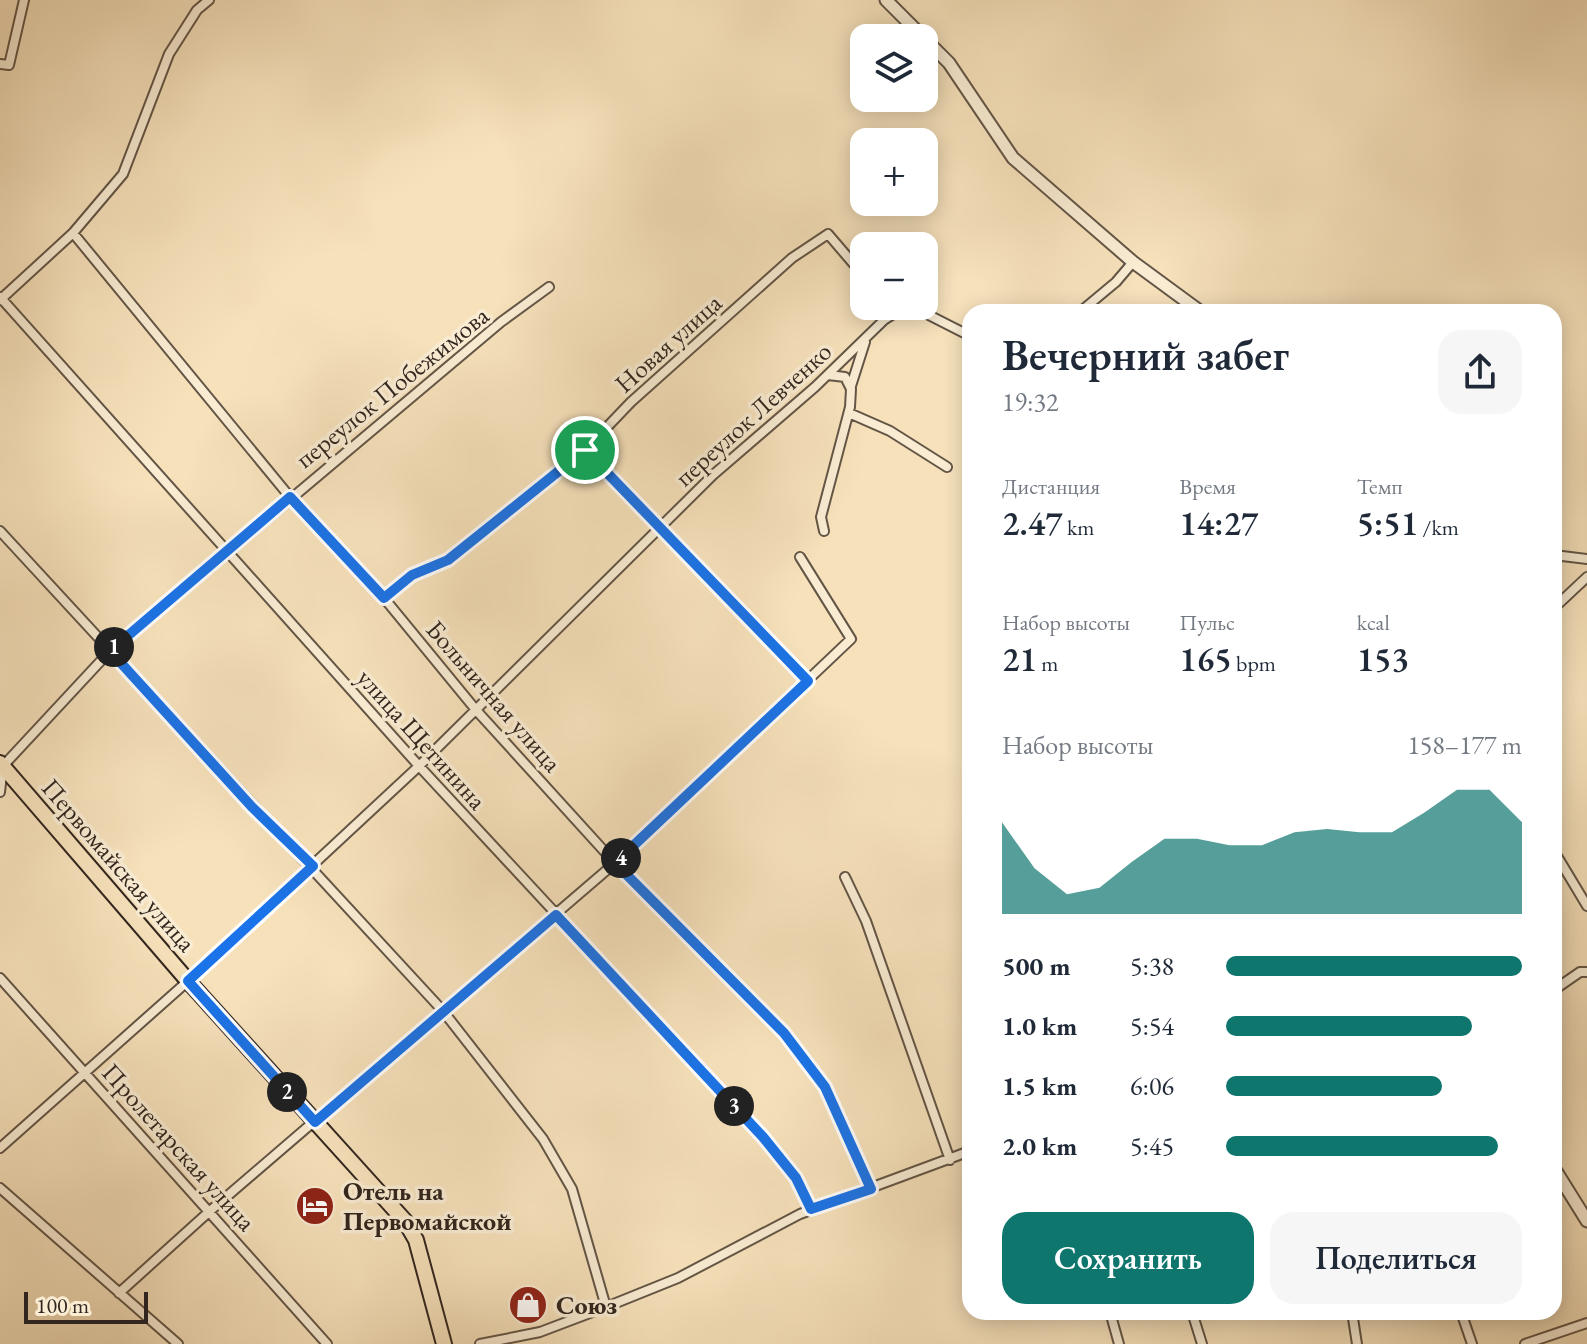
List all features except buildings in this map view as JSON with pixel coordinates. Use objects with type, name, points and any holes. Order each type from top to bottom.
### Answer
[{"type":"main road","name":"Первомайская улица","points":[[1,765],[188,981],[405,1221],[416,1240],[444,1344]]},
{"type":"street","points":[[0,64],[9,65],[24,0]]},
{"type":"street","points":[[0,298],[73,233],[123,174],[169,54],[197,10],[209,0]]},
{"type":"street","points":[[886,0],[949,63],[1013,158],[1133,262],[1190,304]]},
{"type":"street","name":"Больничная улица","points":[[73,233],[290,497],[384,598],[476,710],[615,863],[784,1033],[825,1087],[871,1189]]},
{"type":"street","name":"Новая улица","points":[[384,598],[412,575],[448,560],[585,450],[631,402],[792,258],[828,234],[850,260]]},
{"type":"street","points":[[1090,304],[1116,282],[1133,262]]},
{"type":"street","name":"переулок Побежимова","points":[[1,765],[110,651],[501,322],[549,287]]},
{"type":"street","name":"улица Щетинина","points":[[0,298],[419,766],[763,1137],[796,1178],[811,1209]]},
{"type":"street","name":"переулок Левченко","points":[[0,1148],[188,981],[419,766],[713,475],[890,320]]},
{"type":"street","points":[[937,320],[962,332]]},
{"type":"street","points":[[824,531],[821,525],[823,503],[867,338]]},
{"type":"street","points":[[827,375],[845,377],[851,389]]},
{"type":"street","points":[[849,413],[890,431],[947,467]]},
{"type":"street","points":[[585,450],[808,681]]},
{"type":"street","points":[[0,531],[252,807],[313,866],[443,1011],[543,1139],[572,1189],[606,1307]]},
{"type":"street","points":[[1562,556],[1587,559]]},
{"type":"street","points":[[119,1293],[211,1210],[615,863],[851,639],[800,557]]},
{"type":"street","points":[[1562,600],[1587,577]]},
{"type":"street","points":[[0,792],[1,765]]},
{"type":"street","points":[[1562,864],[1587,906]]},
{"type":"street","points":[[845,877],[866,921],[950,1160]]},
{"type":"street","points":[[1562,984],[1580,972],[1587,972]]},
{"type":"street","name":"Пролетарская улица","points":[[0,978],[211,1210],[327,1344]]},
{"type":"street","points":[[480,1344],[540,1332],[606,1307],[678,1278],[811,1209],[962,1155]]},
{"type":"street","points":[[1562,1180],[1586,1218]]},
{"type":"street","points":[[0,1188],[178,1344]]},
{"type":"street","points":[[1112,1320],[1119,1344]]},
{"type":"street","points":[[1194,1320],[1202,1344]]},
{"type":"street","points":[[1353,1320],[1357,1344]]},
{"type":"street","points":[[1464,1320],[1472,1344]]},
{"type":"street","points":[[1525,1344],[1587,1323]]},
{"type":"place","name":"Отель на Первомайской","points":[[315,1206]]},
{"type":"place","name":"Союз","points":[[528,1305]]},
{"type":"route","points":[[585,450],[808,681],[615,863],[784,1033],[825,1087],[871,1189],[811,1209],[796,1178],[763,1137],[556,915],[315,1122],[188,981],[313,866],[252,807],[110,651],[290,497],[384,598],[412,575],[448,560],[585,450]]}]
